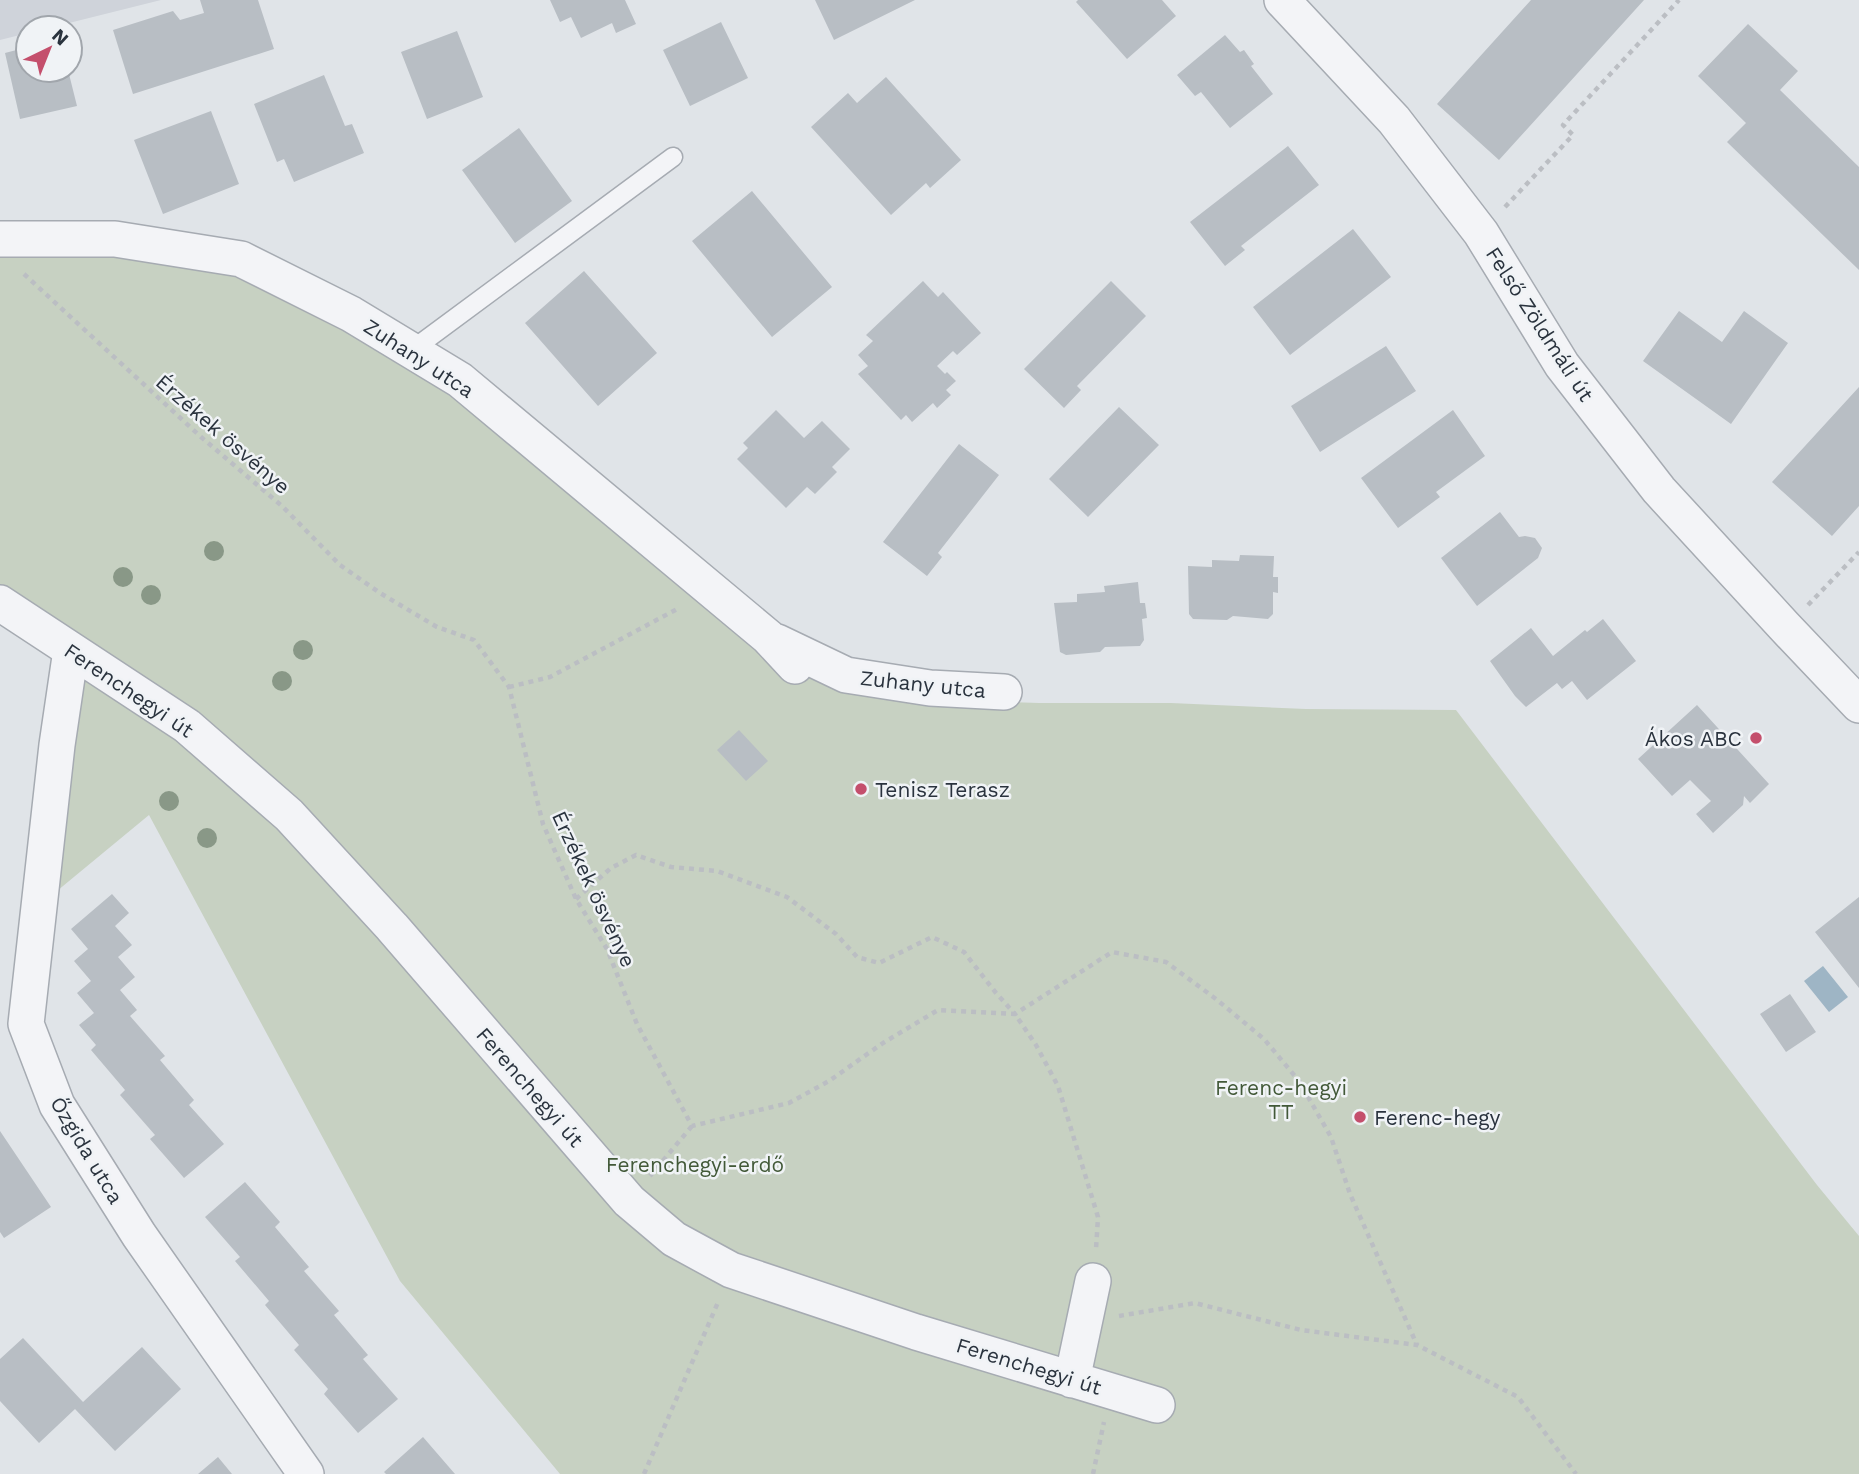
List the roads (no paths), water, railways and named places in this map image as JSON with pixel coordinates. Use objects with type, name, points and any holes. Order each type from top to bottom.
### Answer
[{"type":"street","name":"Felső Zöldmáli út","points":[[1282,0],[1394,120],[1481,233],[1570,376],[1659,490],[1859,705]]},
{"type":"street","name":"Zuhany utca","points":[[0,239],[115,239],[241,259],[351,314],[460,380],[768,637],[795,666]]},
{"type":"street","name":"Ferenchegyi út","points":[[0,603],[187,726],[289,815],[393,927],[629,1201],[674,1239],[731,1270],[916,1332],[1157,1405]]},
{"type":"street","name":"Zuhany utca","points":[[768,637],[846,675],[929,688],[1004,692]]},
{"type":"street","name":"Őzgida utca","points":[[71,650],[57,745],[26,1024],[57,1105],[139,1235],[306,1474]]},
{"type":"street","points":[[1072,1380],[1090,1297]]},
{"type":"lane","points":[[412,350],[673,157]]},
{"type":"water","points":[[1823,966],[1848,997],[1829,1012],[1804,981]]},
{"type":"place","name":"Ákos ABC","points":[[1756,738]]},
{"type":"place","name":"Tenisz Terasz","points":[[861,789]]},
{"type":"place","name":"Ferenc-hegy","points":[[1360,1117]]},
{"type":"park label","name":"Ferenc-hegyi TT","points":[[1281,1099]]},
{"type":"park label","name":"Ferenchegyi-erdő","points":[[695,1164]]}]
